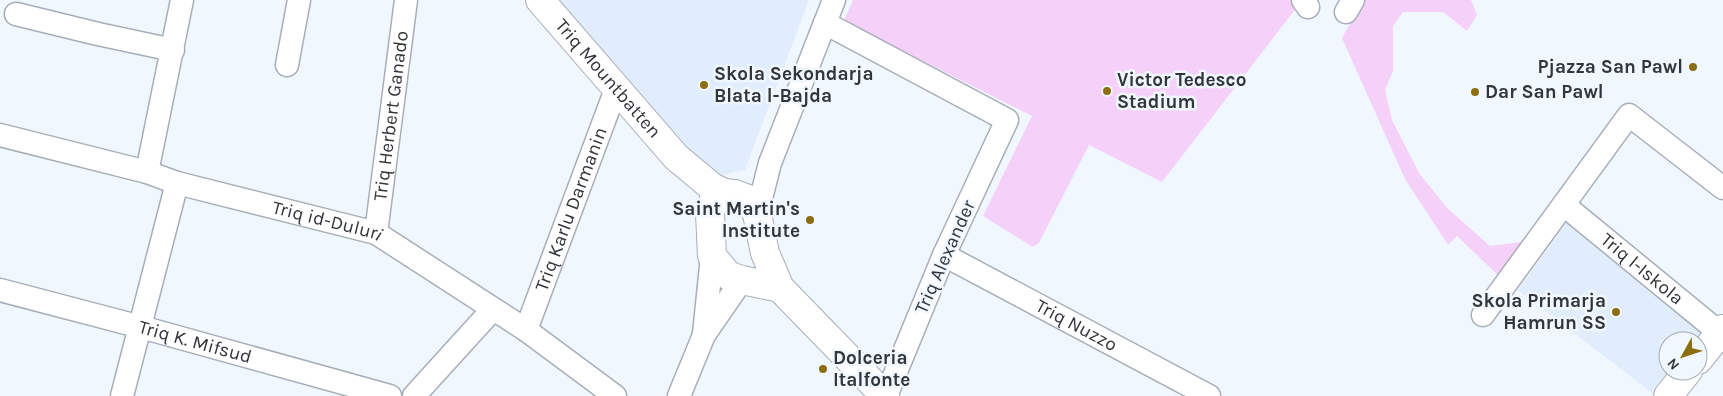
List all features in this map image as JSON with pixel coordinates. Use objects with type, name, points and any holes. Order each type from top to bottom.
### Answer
[{"type":"street","points":[[147,172],[182,0]]},
{"type":"street","points":[[287,65],[299,0]]},
{"type":"street","name":"Triq Herbert Ganado","points":[[376,233],[406,0]]},
{"type":"street","name":"Triq Mountbatten","points":[[540,0],[676,157],[723,200]]},
{"type":"street","points":[[757,214],[770,162],[834,0]]},
{"type":"street","points":[[16,14],[173,50]]},
{"type":"street","name":"Triq Alexander","points":[[825,23],[1007,120],[944,255],[886,396]]},
{"type":"street","name":"Triq Karlu Darmanin","points":[[526,330],[616,89]]},
{"type":"street","points":[[1484,315],[1629,115],[1723,188]]},
{"type":"street","name":"Triq id-Duluri","points":[[0,135],[147,172],[177,183],[376,233],[526,330],[615,396]]},
{"type":"street","points":[[704,335],[712,256],[723,200],[770,162]]},
{"type":"street","points":[[122,396],[177,183]]},
{"type":"street","points":[[723,200],[748,199],[757,214],[765,253],[780,288],[886,396]]},
{"type":"street","name":"Triq l-Iskola","points":[[1564,205],[1722,334]]},
{"type":"street","points":[[679,396],[704,335],[742,280],[761,268],[765,253]]},
{"type":"street","name":"Triq Nuzzo","points":[[944,255],[1208,396]]},
{"type":"street","points":[[712,256],[729,276],[780,288]]},
{"type":"street","name":"Triq K. Mifsud","points":[[0,290],[390,396]]},
{"type":"street","points":[[414,396],[493,309]]},
{"type":"street","points":[[1708,349],[1722,334]]},
{"type":"street","points":[[1668,396],[1680,381]]},
{"type":"shaded area","name":"Skola Sekondarja Blata l-Bajda","points":[[558,0],[809,0],[745,170],[708,178]]},
{"type":"shaded area","name":"Victor Tedesco Stadium","points":[[853,0],[1292,0],[1297,7],[1162,182],[1089,145],[1039,243],[1033,247],[983,216],[1032,116],[844,21]]},
{"type":"shaded area","points":[[1363,0],[1471,0],[1477,15],[1467,31],[1443,12],[1403,12],[1393,26],[1393,71],[1385,90],[1392,120],[1419,173],[1447,208],[1490,246],[1527,241],[1500,277],[1457,236],[1448,245],[1405,179],[1342,38]]},
{"type":"shaded area","name":"Skola Primarja Ħamrun SS","points":[[1567,222],[1705,327],[1702,331],[1658,331],[1658,381],[1661,381],[1652,393],[1518,290]]},
{"type":"place","name":"Pjazza San Pawl","points":[[1693,67]]},
{"type":"place","name":"Skola Sekondarja Blata l-Bajda","points":[[704,85]]},
{"type":"place","name":"Victor Tedesco Stadium","points":[[1107,91]]},
{"type":"place","name":"Dar San Pawl","points":[[1475,92]]},
{"type":"place","name":"Saint Martin's Institute","points":[[810,220]]},
{"type":"place","name":"Skola Primarja Ħamrun SS","points":[[1616,312]]},
{"type":"place","name":"Dolceria Italfonte","points":[[823,369]]}]
